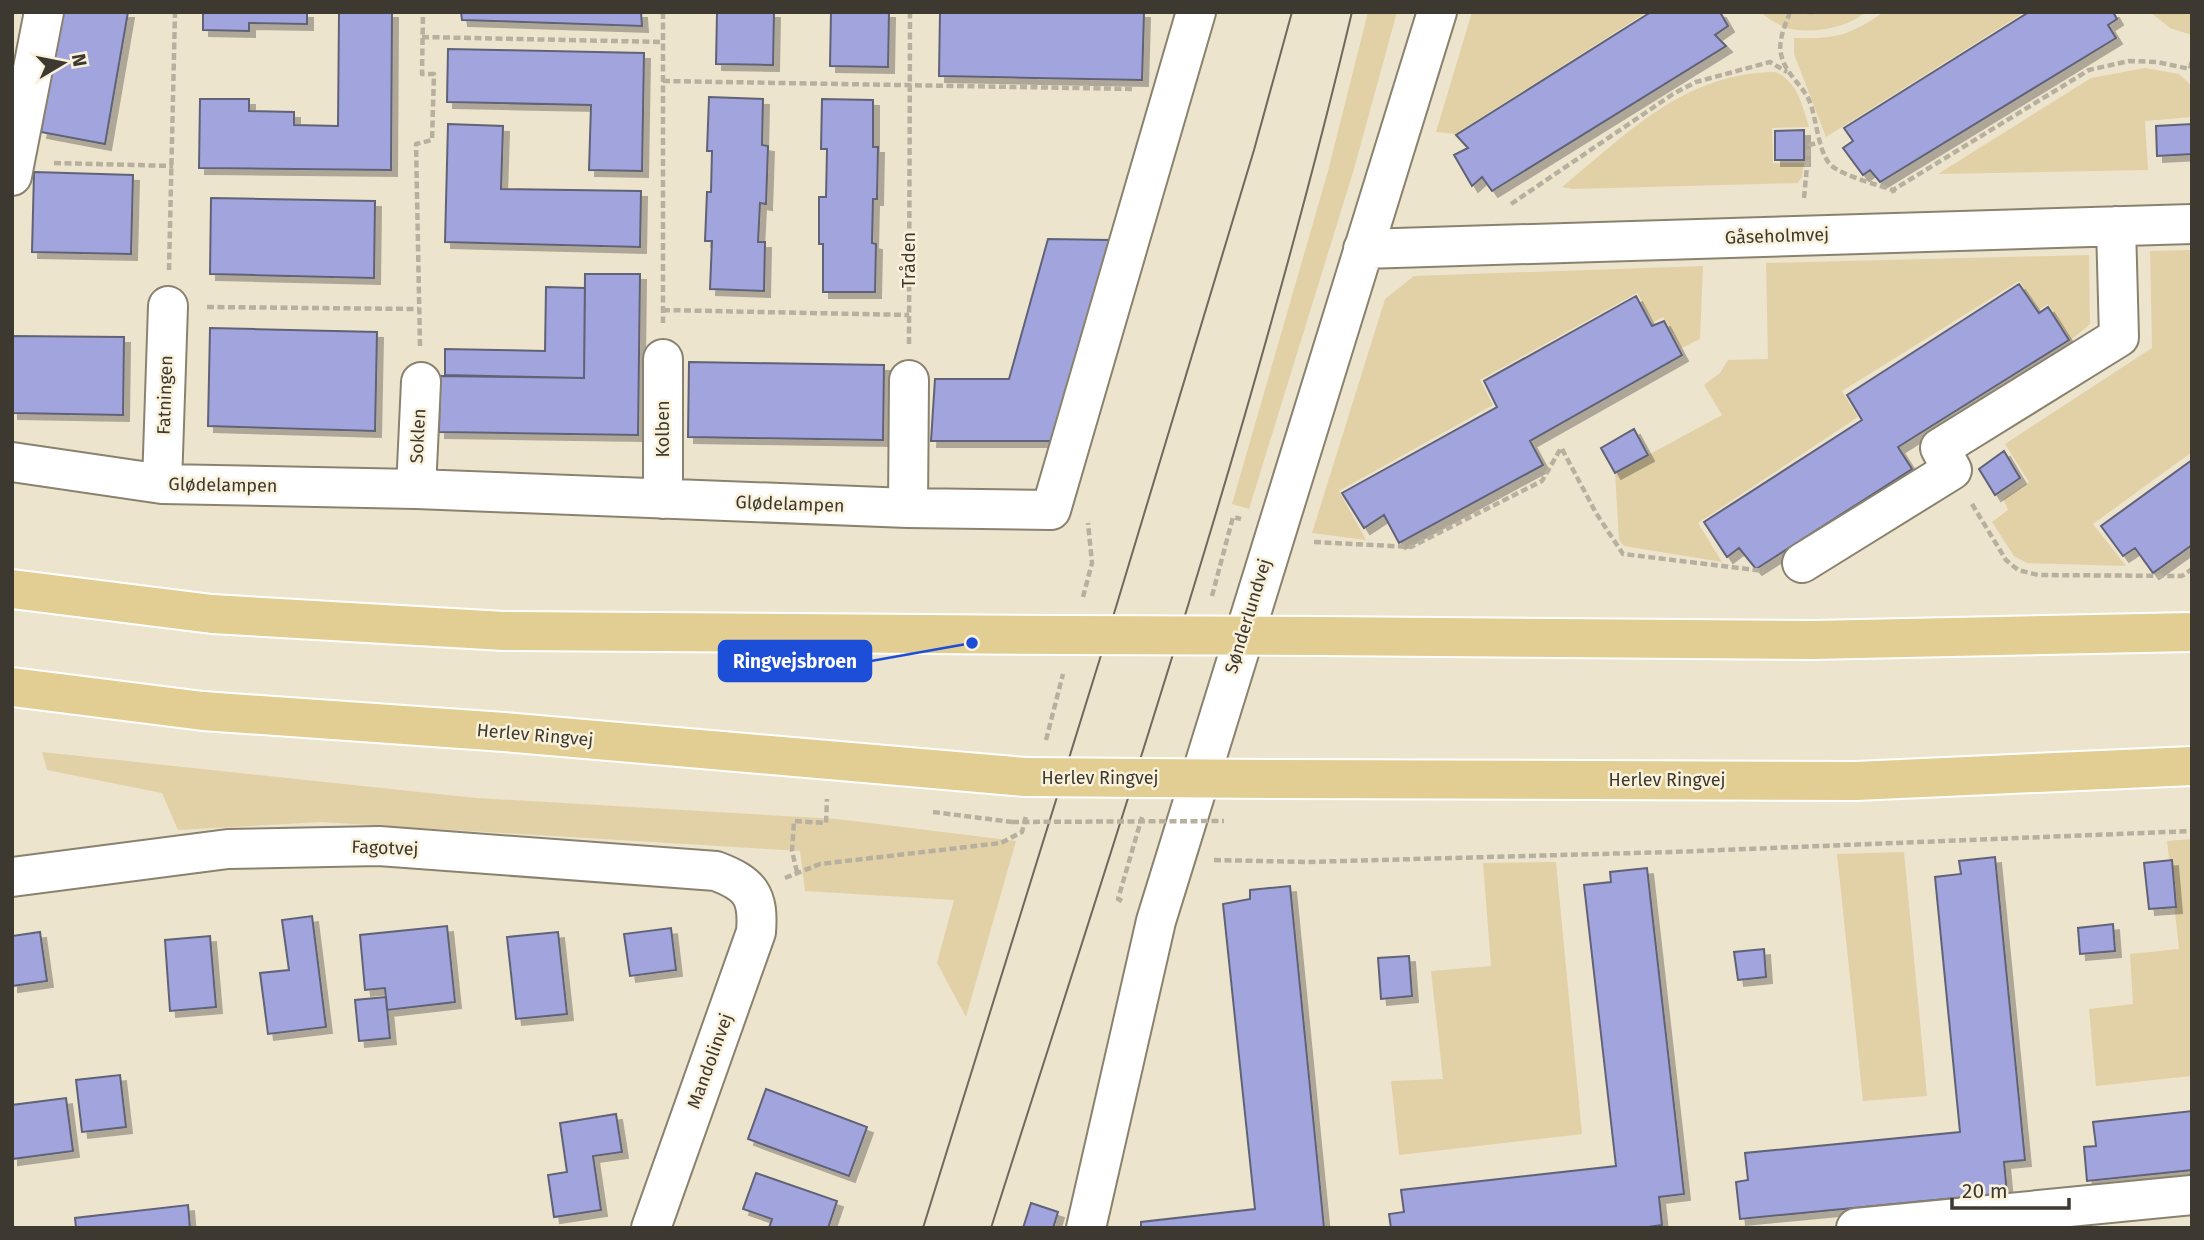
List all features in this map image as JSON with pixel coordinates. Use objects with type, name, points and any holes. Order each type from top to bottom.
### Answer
[{"type":"main road","points":[[12,589],[212,614],[504,631],[1812,640],[2192,632]]},
{"type":"main road","name":"Herlev Ringvej","points":[[12,687],[203,711],[504,732],[1025,777],[1856,781],[2192,766]]},
{"type":"street","points":[[14,169],[44,12]]},
{"type":"street","name":"Glødelampen","points":[[12,462],[162,484],[416,489],[908,508],[1051,510],[1196,12]]},
{"type":"street","name":"Sønderlundvej","points":[[1086,1228],[1156,921],[1437,12]]},
{"type":"street","name":"Gåseholmvej","points":[[1363,249],[2192,224]]},
{"type":"street","points":[[1802,563],[1952,470],[1940,448],[2119,337],[2116,226]]},
{"type":"street","name":"Fatningen","points":[[162,484],[168,306]]},
{"type":"street","name":"Kolben","points":[[663,359],[663,499]]},
{"type":"street","points":[[908,508],[909,380]]},
{"type":"street","name":"Soklen","points":[[416,489],[421,382]]},
{"type":"street","name":"Fagotvej","points":[[12,877],[228,849],[379,846],[716,871],[736,879],[752,894]]},
{"type":"street","name":"Mandolinvej","points":[[651,1228],[756,932],[758,912],[752,894]]},
{"type":"street","points":[[1856,1228],[2192,1195]]},
{"type":"path","points":[[175,12],[168,306],[419,309]]},
{"type":"path","points":[[421,382],[416,144],[432,140],[434,74],[422,74],[423,12]]},
{"type":"path","points":[[663,12],[663,359]]},
{"type":"path","name":"Tråden","points":[[909,380],[910,12]]},
{"type":"path","points":[[1787,72],[1779,43],[1790,12]]},
{"type":"path","points":[[1807,12],[1815,12]]},
{"type":"path","points":[[422,37],[663,42]]},
{"type":"path","points":[[1894,190],[2089,70],[2129,61],[2157,62],[2191,70],[2192,59]]},
{"type":"path","points":[[1525,244],[1505,207],[1673,94],[1696,82],[1770,62],[1787,72],[1808,98],[1823,152],[1832,166],[1894,190]]},
{"type":"path","points":[[663,81],[1173,90]]},
{"type":"path","points":[[1798,236],[1807,183],[1809,145],[1821,142]]},
{"type":"path","points":[[14,169],[173,166]]},
{"type":"path","points":[[1894,190],[1896,232]]},
{"type":"path","points":[[663,310],[909,315]]},
{"type":"path","points":[[1272,539],[1411,547],[1542,481],[1562,448],[1596,513],[1623,554],[1747,570],[1767,571],[1802,563]]},
{"type":"path","points":[[1952,470],[2006,560],[2018,570],[2038,575],[2182,576],[2192,569]]},
{"type":"path","points":[[1212,596],[1233,517]]},
{"type":"path","points":[[797,872],[792,851],[794,821],[826,823],[827,798]]},
{"type":"path","points":[[1118,899],[1144,810]]},
{"type":"path","points":[[1012,822],[1225,821]]},
{"type":"path","points":[[1175,859],[1306,862],[1713,850],[2192,831]]},
{"type":"shaded area","points":[[1368,12],[1397,12],[1354,169],[1249,509],[1232,504],[1328,171]]},
{"type":"shaded area","points":[[1472,12],[1647,12],[1455,134],[1436,132]]},
{"type":"shaded area","points":[[1759,12],[1865,12],[1858,18],[1838,26],[1804,30],[1784,27]]},
{"type":"shaded area","points":[[1884,12],[2025,12],[1826,137],[1794,54],[1794,38],[1832,37],[1851,31]]},
{"type":"shaded area","points":[[2150,12],[2192,12],[2192,35],[2170,28]]},
{"type":"shaded area","points":[[2145,68],[2179,74],[2192,86],[2192,117],[2145,121],[2148,170],[1938,174],[2091,78]]},
{"type":"shaded area","points":[[1775,72],[1789,81],[1794,88],[1809,127],[1772,128],[1773,163],[1804,163],[1802,177],[1798,183],[1572,189],[1562,187],[1634,127],[1685,95],[1742,75]]},
{"type":"shaded area","points":[[2192,250],[2192,452],[2093,524],[2126,566],[2027,563],[2014,556],[1992,522],[2008,510],[2003,499],[2029,482],[2005,444],[2152,348],[2150,251]]},
{"type":"shaded area","points":[[2089,255],[2090,324],[2071,340],[2048,304],[2039,310],[2019,281],[1842,391],[1858,417],[1698,523],[1722,562],[1624,546],[1619,540],[1615,473],[1722,415],[1704,385],[1720,373],[1728,360],[1768,359],[1766,263]]},
{"type":"shaded area","points":[[1703,266],[1700,339],[1682,348],[1663,317],[1654,322],[1637,293],[1480,380],[1493,405],[1339,491],[1366,540],[1312,533],[1385,299],[1414,276]]},
{"type":"shaded area","points":[[42,752],[476,798],[837,819],[1016,841],[966,1017],[937,963],[954,900],[805,891],[800,851],[321,822],[178,830],[162,793],[47,770]]},
{"type":"shaded area","points":[[2192,839],[2192,1076],[2096,1086],[2089,1009],[2133,1004],[2130,954],[2179,949],[2167,841]]},
{"type":"shaded area","points":[[1904,852],[1927,1096],[1863,1101],[1837,854]]},
{"type":"shaded area","points":[[1556,862],[1582,1134],[1399,1155],[1391,1081],[1443,1079],[1431,971],[1491,966],[1483,863]]},
{"type":"building","points":[[62,12],[128,12],[105,144],[41,132]]},
{"type":"building","points":[[203,12],[307,12],[307,24],[249,23],[249,31],[203,30]]},
{"type":"building","points":[[339,12],[392,12],[391,170],[199,168],[200,99],[249,99],[249,111],[294,112],[294,125],[338,126]]},
{"type":"building","points":[[461,12],[641,12],[642,26],[462,20]]},
{"type":"building","points":[[717,12],[774,12],[773,65],[716,64]]},
{"type":"building","points":[[831,12],[889,12],[888,67],[830,66]]},
{"type":"building","points":[[940,12],[1144,12],[1142,80],[939,76]]},
{"type":"building","points":[[1651,12],[1720,12],[1728,26],[1715,35],[1726,46],[1492,191],[1482,177],[1472,186],[1454,155],[1468,148],[1456,135]]},
{"type":"building","points":[[2029,12],[2113,12],[2117,19],[2108,25],[2116,38],[1880,182],[1870,170],[1863,175],[1843,148],[1853,141],[1844,128]]},
{"type":"building","points":[[448,49],[644,53],[642,171],[589,170],[591,105],[447,102]]},
{"type":"building","points":[[709,97],[763,99],[762,145],[768,146],[766,204],[760,203],[758,242],[765,242],[764,291],[710,289],[712,241],[705,241],[707,192],[711,192],[712,151],[707,151]]},
{"type":"building","points":[[822,99],[873,100],[873,147],[878,147],[877,199],[873,199],[872,243],[876,244],[875,292],[823,292],[819,197],[826,197],[827,149],[821,149]]},
{"type":"building","points":[[448,124],[503,126],[501,189],[641,191],[640,247],[445,242]]},
{"type":"building","points":[[2192,124],[2192,154],[2157,156],[2156,126]]},
{"type":"building","points":[[1804,130],[1804,160],[1775,160],[1775,131]]},
{"type":"building","points":[[34,172],[133,175],[131,254],[32,252]]},
{"type":"building","points":[[211,198],[375,201],[374,278],[210,274]]},
{"type":"building","points":[[1048,239],[1110,240],[1053,441],[931,441],[935,379],[1009,379]]},
{"type":"building","points":[[585,274],[640,274],[638,435],[439,432],[440,376],[584,378]]},
{"type":"building","points":[[2019,284],[2039,313],[2048,307],[2069,340],[1898,447],[1912,469],[1756,569],[1739,548],[1727,557],[1704,522],[1862,420],[1847,395]]},
{"type":"building","points":[[546,287],[585,288],[584,378],[445,375],[445,349],[545,351]]},
{"type":"building","points":[[1636,296],[1652,326],[1664,321],[1682,355],[1530,441],[1543,465],[1399,543],[1384,515],[1364,528],[1342,493],[1497,407],[1484,381]]},
{"type":"building","points":[[210,328],[377,332],[375,431],[208,426]]},
{"type":"building","points":[[12,336],[124,337],[123,415],[12,413]]},
{"type":"building","points":[[689,362],[884,365],[883,440],[688,437]]},
{"type":"building","points":[[1634,429],[1648,455],[1615,473],[1601,448]]},
{"type":"building","points":[[2004,451],[2020,478],[1995,495],[1979,469]]},
{"type":"building","points":[[2192,460],[2192,545],[2153,573],[2135,548],[2123,556],[2101,526]]},
{"type":"building","points":[[1995,857],[2025,1160],[2004,1162],[2007,1193],[1740,1219],[1736,1182],[1748,1180],[1745,1153],[1960,1132],[1935,877],[1961,874],[1959,861]]},
{"type":"building","points":[[2172,860],[2176,907],[2149,909],[2144,863]]},
{"type":"building","points":[[1647,868],[1684,1194],[1659,1197],[1662,1225],[1641,1228],[1391,1228],[1389,1214],[1404,1212],[1401,1190],[1616,1166],[1584,885],[1611,882],[1610,872]]},
{"type":"building","points":[[1290,886],[1324,1228],[1141,1228],[1141,1222],[1255,1209],[1223,904],[1250,899],[1250,890]]},
{"type":"building","points":[[312,916],[326,1027],[268,1034],[260,973],[289,970],[282,920]]},
{"type":"building","points":[[2113,924],[2115,951],[2080,954],[2078,928]]},
{"type":"building","points":[[447,926],[455,1002],[387,1010],[385,988],[365,990],[360,935]]},
{"type":"building","points":[[671,928],[676,970],[630,976],[624,934]]},
{"type":"building","points":[[40,932],[47,981],[12,986],[12,936]]},
{"type":"building","points":[[558,932],[567,1014],[516,1019],[507,937]]},
{"type":"building","points":[[210,936],[216,1007],[170,1011],[165,940]]},
{"type":"building","points":[[1764,949],[1766,977],[1738,980],[1734,952]]},
{"type":"building","points":[[1409,956],[1412,996],[1381,999],[1378,958]]},
{"type":"building","points":[[386,997],[390,1038],[359,1041],[355,1000]]},
{"type":"building","points":[[120,1075],[126,1127],[82,1132],[76,1080]]},
{"type":"building","points":[[766,1089],[867,1127],[849,1176],[748,1139]]},
{"type":"building","points":[[66,1098],[73,1151],[12,1159],[12,1105]]},
{"type":"building","points":[[2192,1111],[2192,1170],[2087,1181],[2084,1147],[2096,1146],[2093,1122]]},
{"type":"building","points":[[616,1114],[622,1152],[593,1156],[601,1210],[554,1217],[548,1175],[567,1172],[560,1123]]},
{"type":"building","points":[[756,1173],[837,1201],[828,1228],[769,1228],[772,1219],[743,1209]]},
{"type":"building","points":[[1031,1203],[1058,1212],[1053,1228],[1023,1228]]},
{"type":"building","points":[[188,1205],[190,1228],[76,1228],[75,1218]]},
{"type":"tram line","points":[[923,1228],[1116,607],[1254,150],[1292,12]]},
{"type":"tram line","points":[[991,1228],[1183,623],[1272,319],[1352,12]]},
{"type":"place","name":"Ringvejsbroen","points":[[972,643]]}]
